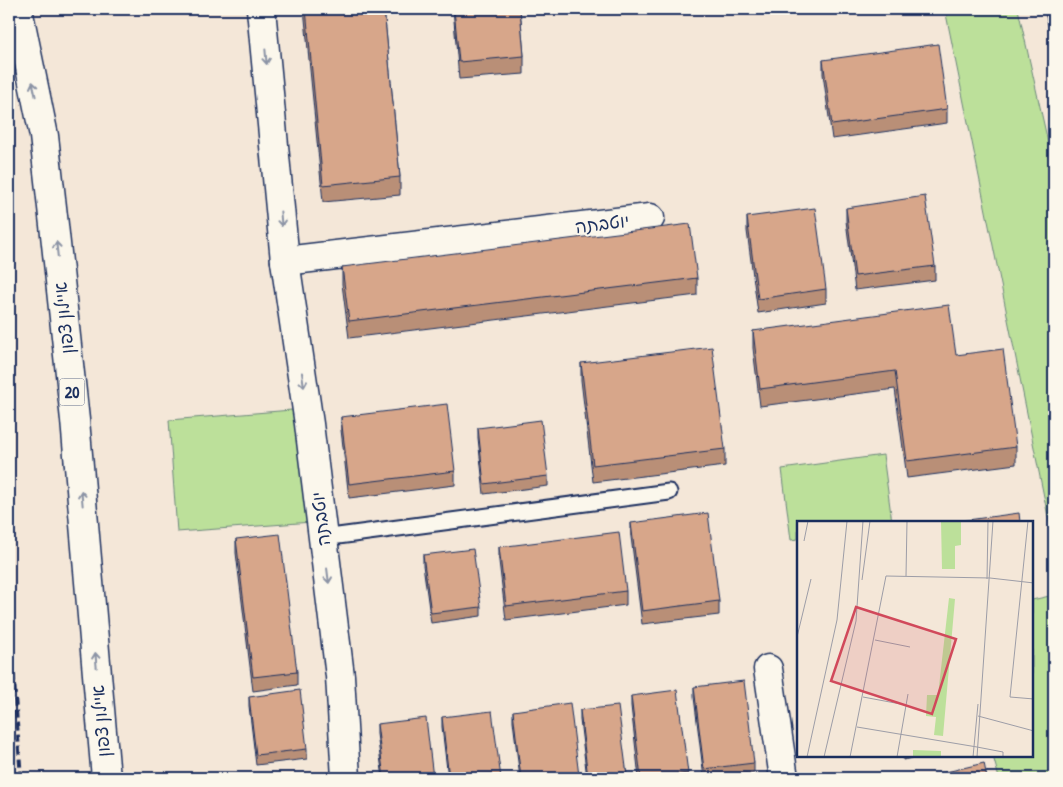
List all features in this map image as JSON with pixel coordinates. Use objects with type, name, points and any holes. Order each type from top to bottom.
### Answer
[{"type":"main road","name":"איילון צפון","points":[[18,9],[44,136],[76,420],[106,778]]},
{"type":"main road","name":"יוטבתה","points":[[261,9],[285,262],[310,424],[340,676],[346,778]]},
{"type":"main road","name":"יוטבתה","points":[[285,262],[650,218]]},
{"type":"main road","points":[[768,670],[784,778]]},
{"type":"lane","points":[[323,538],[669,492]]},
{"type":"green space","points":[[945,9],[1018,9],[1054,169],[1054,546]]},
{"type":"green space","points":[[304,409],[312,522],[177,532],[169,420]]},
{"type":"green space","points":[[883,455],[892,521],[797,521],[797,539],[791,540],[782,469]]},
{"type":"green space","points":[[1054,595],[1054,778],[999,778],[993,757],[1033,757],[1033,600]]},
{"type":"building","points":[[306,9],[384,9],[400,177],[323,185]]},
{"type":"building","points":[[454,9],[520,9],[524,56],[459,62]]},
{"type":"building","points":[[1048,9],[1054,9],[1054,33]]},
{"type":"building","points":[[938,44],[947,109],[832,125],[823,60]]},
{"type":"building","points":[[925,196],[935,266],[855,276],[846,208]]},
{"type":"building","points":[[815,208],[826,289],[758,299],[747,217]]},
{"type":"building","points":[[690,224],[697,278],[349,321],[342,267]]},
{"type":"building","points":[[949,305],[956,355],[1003,349],[1016,447],[907,461],[895,371],[760,389],[753,331]]},
{"type":"building","points":[[712,347],[725,449],[593,465],[581,363]]},
{"type":"building","points":[[447,404],[455,471],[349,484],[341,417]]},
{"type":"building","points":[[541,420],[548,476],[484,484],[478,428]]},
{"type":"building","points":[[708,513],[719,601],[642,611],[631,523]]},
{"type":"building","points":[[1019,513],[1020,521],[960,521]]},
{"type":"building","points":[[619,532],[626,591],[506,606],[499,547]]},
{"type":"building","points":[[280,534],[297,672],[253,677],[236,539]]},
{"type":"building","points":[[473,549],[481,607],[431,613],[423,555]]},
{"type":"building","points":[[744,681],[754,763],[704,769],[694,687]]},
{"type":"building","points":[[300,690],[307,749],[256,755],[249,697]]},
{"type":"building","points":[[677,690],[688,773],[641,778],[631,696]]},
{"type":"building","points":[[570,703],[579,776],[521,778],[513,711]]},
{"type":"building","points":[[618,706],[627,775],[588,778],[580,710]]},
{"type":"building","points":[[492,711],[501,778],[449,778],[442,717]]},
{"type":"building","points":[[426,718],[433,778],[384,778],[377,724]]},
{"type":"building","points":[[984,763],[987,778],[921,778]]},
{"type":"building","points":[[306,776],[307,778],[286,778]]},
{"type":"railway","points":[[9,615],[21,778]]}]
